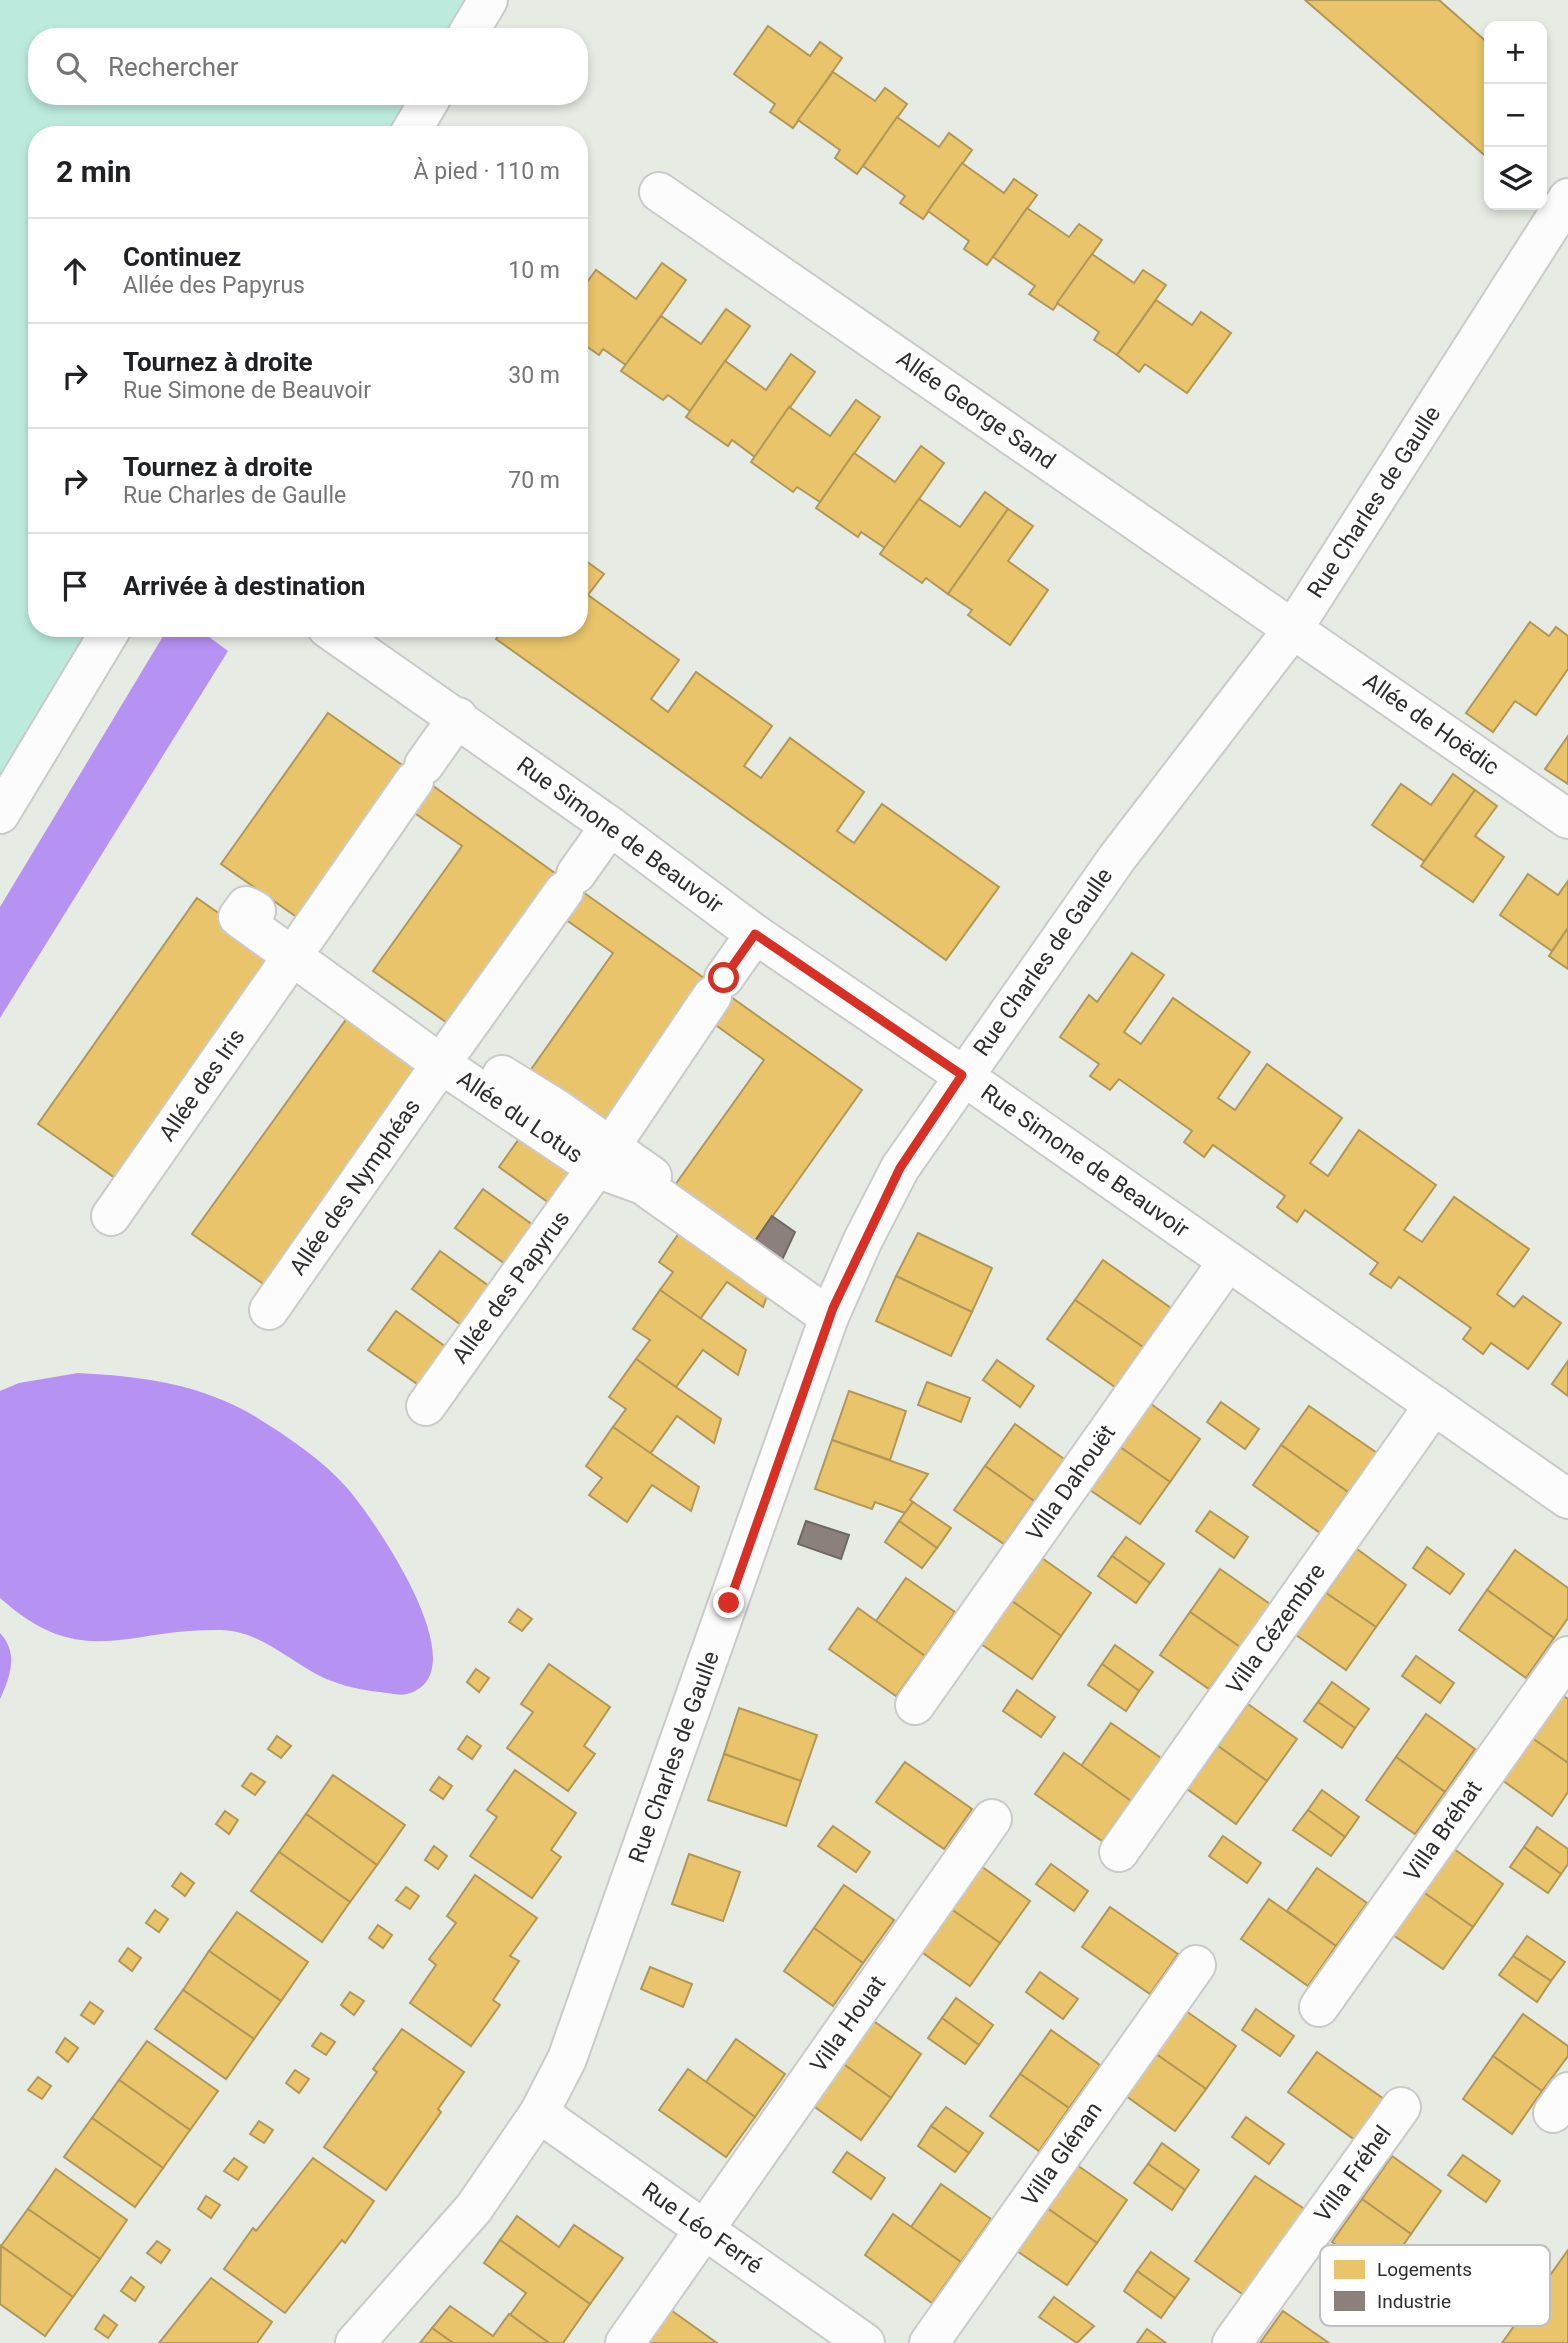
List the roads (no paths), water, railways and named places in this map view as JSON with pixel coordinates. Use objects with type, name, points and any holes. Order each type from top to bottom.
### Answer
[{"type":"street","points":[[472,28],[488,0]]},
{"type":"street","points":[[414,126],[427,105]]},
{"type":"street","name":"Allée George Sand","points":[[659,192],[1293,629]]},
{"type":"street","name":"Rue Charles de Gaulle","points":[[355,2343],[474,2208],[539,2113],[567,2059],[831,1313],[900,1168],[962,1075],[1117,858],[1293,629],[1568,198]]},
{"type":"street","name":"Allée de Hoëdic","points":[[1293,629],[1568,819]]},
{"type":"street","points":[[0,814],[107,637]]},
{"type":"street","name":"Rue Simone de Beauvoir","points":[[340,637],[610,826],[755,934],[962,1075],[1568,1499]]},
{"type":"street","name":"Allée des Iris","points":[[111,1216],[283,933],[419,773],[458,718]]},
{"type":"street","name":"Allée des Nymphéas","points":[[269,1310],[610,826]]},
{"type":"street","name":"Allée du Lotus","points":[[283,933],[448,1054],[831,1313]]},
{"type":"street","name":"Allée des Papyrus","points":[[426,1406],[603,1157],[755,934]]},
{"type":"street","name":"Villa Dahouët","points":[[915,1705],[1228,1261]]},
{"type":"street","name":"Villa Cézembre","points":[[1119,1852],[1434,1405]]},
{"type":"street","name":"Villa Bréhat","points":[[1319,2007],[1568,1656]]},
{"type":"street","name":"Villa Houat","points":[[625,2343],[992,1819]]},
{"type":"street","name":"Villa Glénan","points":[[929,2343],[1196,1965]]},
{"type":"street","name":"Villa Fréhel","points":[[1232,2343],[1401,2107]]},
{"type":"street","name":"Rue Léo Ferré","points":[[539,2113],[865,2343]]}]
